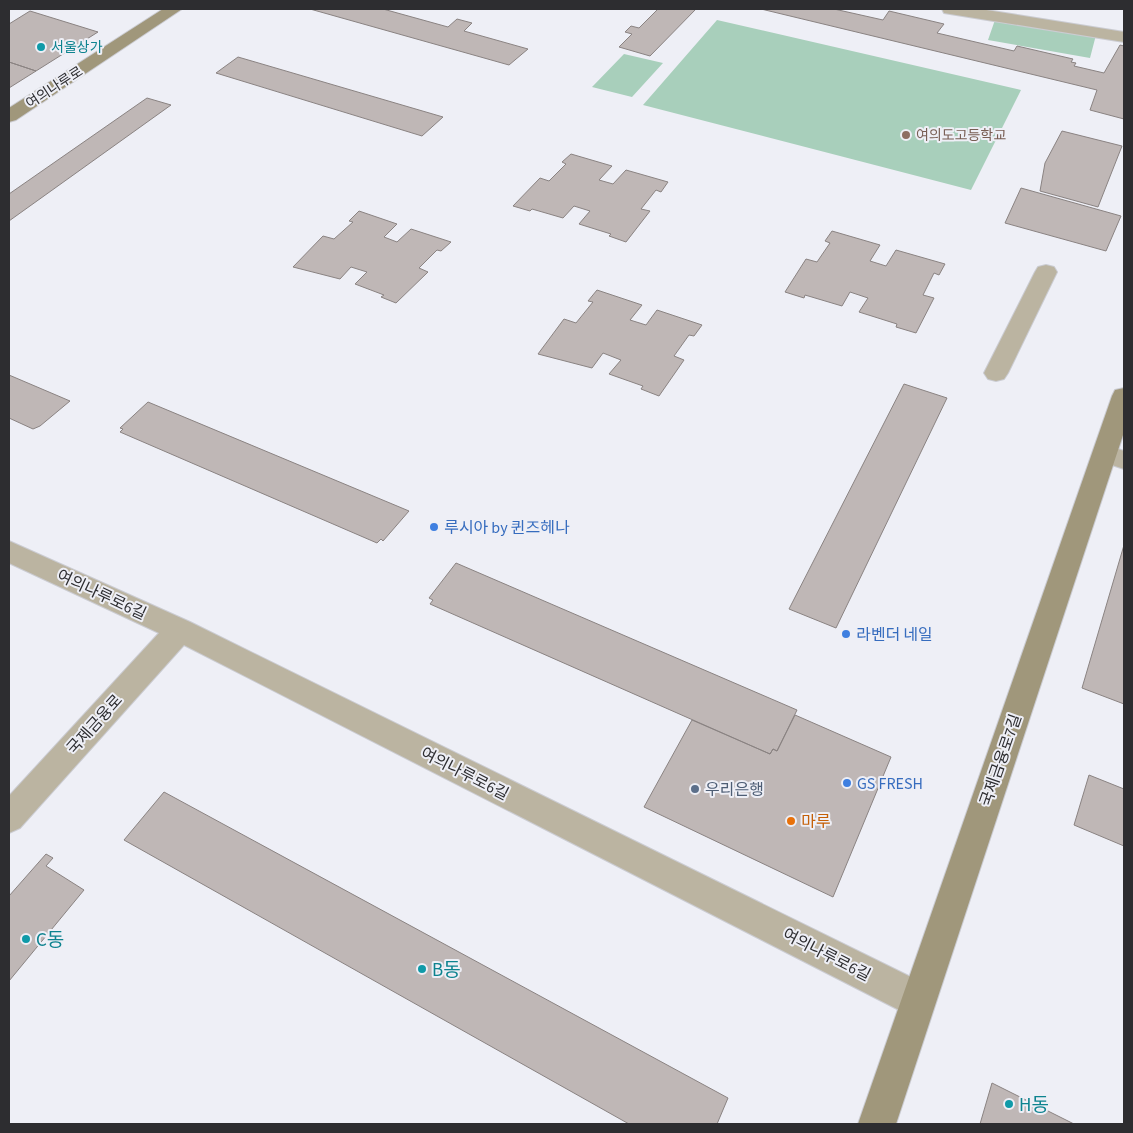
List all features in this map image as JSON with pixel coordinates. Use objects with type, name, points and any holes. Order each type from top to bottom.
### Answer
[{"type":"street","name":"여의나루로","points":[[9,116],[174,9]]},
{"type":"street","points":[[950,9],[1124,37]]},
{"type":"street","points":[[996,372],[1046,272]]},
{"type":"street","name":"국제금융로7길","points":[[877,1124],[918,1000],[1115,457],[1124,396]]},
{"type":"street","name":"여의나루로6길","points":[[9,551],[180,630],[918,1000]]},
{"type":"street","name":"국제금융로","points":[[9,818],[180,630]]},
{"type":"green space","points":[[996,17],[1096,35],[1090,58],[988,40]]},
{"type":"green space","points":[[717,20],[1021,90],[971,190],[643,105]]},
{"type":"green space","points":[[624,54],[663,63],[632,97],[592,87]]},
{"type":"building","points":[[310,9],[383,9],[448,27],[457,19],[472,23],[464,31],[528,49],[509,65]]},
{"type":"building","points":[[658,9],[696,9],[650,56],[619,47],[632,34],[625,32],[631,26],[639,28]]},
{"type":"building","points":[[761,9],[834,9],[883,20],[889,11],[944,24],[937,33],[1014,51],[1017,46],[1073,59],[1071,62],[1076,63],[1074,66],[1104,73],[1120,45],[1124,46],[1124,119],[1090,110],[1097,90]]},
{"type":"building","name":"서울상가","points":[[30,11],[98,32],[36,71],[9,62],[9,24]]},
{"type":"building","points":[[238,57],[443,117],[422,136],[216,73]]},
{"type":"building","points":[[9,62],[36,71],[9,88]]},
{"type":"building","points":[[147,98],[171,105],[9,221],[9,194]]},
{"type":"building","points":[[1062,131],[1122,146],[1098,207],[1040,191],[1045,163]]},
{"type":"building","points":[[571,154],[612,166],[599,180],[613,184],[626,170],[668,182],[661,192],[656,190],[641,209],[650,211],[626,242],[609,236],[611,234],[579,224],[590,211],[574,206],[563,218],[532,209],[530,211],[513,206],[540,178],[549,181],[566,164],[562,162]]},
{"type":"building","points":[[1021,188],[1121,216],[1106,251],[1005,223]]},
{"type":"building","points":[[359,211],[397,224],[384,237],[397,242],[411,229],[451,242],[441,251],[437,250],[419,268],[428,272],[396,303],[381,297],[384,295],[355,284],[367,272],[351,267],[340,279],[293,267],[323,236],[334,239],[353,222],[349,221]]},
{"type":"building","points":[[832,231],[880,245],[870,261],[886,266],[896,250],[945,264],[939,275],[934,273],[923,295],[934,298],[916,333],[896,327],[897,324],[859,312],[868,298],[850,292],[842,306],[805,295],[804,298],[785,292],[806,259],[817,262],[830,243],[825,241]]},
{"type":"building","points":[[597,290],[642,305],[630,320],[646,325],[657,310],[702,325],[694,336],[689,335],[674,356],[684,360],[659,396],[641,389],[643,386],[609,374],[621,360],[603,353],[592,368],[538,354],[564,319],[576,323],[593,302],[588,301]]},
{"type":"building","points":[[9,375],[70,401],[40,426],[33,429],[9,418]]},
{"type":"building","points":[[904,384],[947,398],[836,628],[789,609]]},
{"type":"building","points":[[148,402],[409,511],[383,541],[381,539],[377,543],[120,432],[123,429],[120,428]]},
{"type":"building","points":[[1124,545],[1124,704],[1082,688]]},
{"type":"building","points":[[456,563],[797,710],[777,751],[773,749],[770,754],[430,604],[433,600],[429,598]]},
{"type":"building","points":[[795,715],[891,757],[833,897],[644,807],[692,720],[770,754],[773,749],[777,751]]},
{"type":"building","points":[[1089,775],[1124,789],[1124,846],[1074,825]]},
{"type":"building","name":"B동","points":[[164,792],[728,1098],[717,1124],[629,1124],[124,840]]},
{"type":"building","name":"C동","points":[[46,854],[53,858],[46,866],[84,890],[9,981],[9,896]]},
{"type":"building","name":"H동","points":[[992,1083],[1074,1124],[980,1124]]},
{"type":"place","name":"서울상가","points":[[41,47]]},
{"type":"place","name":"여의도고등학교","points":[[906,135]]},
{"type":"place","name":"루시아 by 퀸즈헤나","points":[[434,527]]},
{"type":"place","name":"라벤더 네일","points":[[846,634]]},
{"type":"place","name":"GS FRESH","points":[[847,783]]},
{"type":"place","name":"우리은행","points":[[695,789]]},
{"type":"place","name":"마루","points":[[791,821]]},
{"type":"place","name":"C동","points":[[26,939]]},
{"type":"place","name":"B동","points":[[422,969]]},
{"type":"place","name":"H동","points":[[1009,1104]]}]
